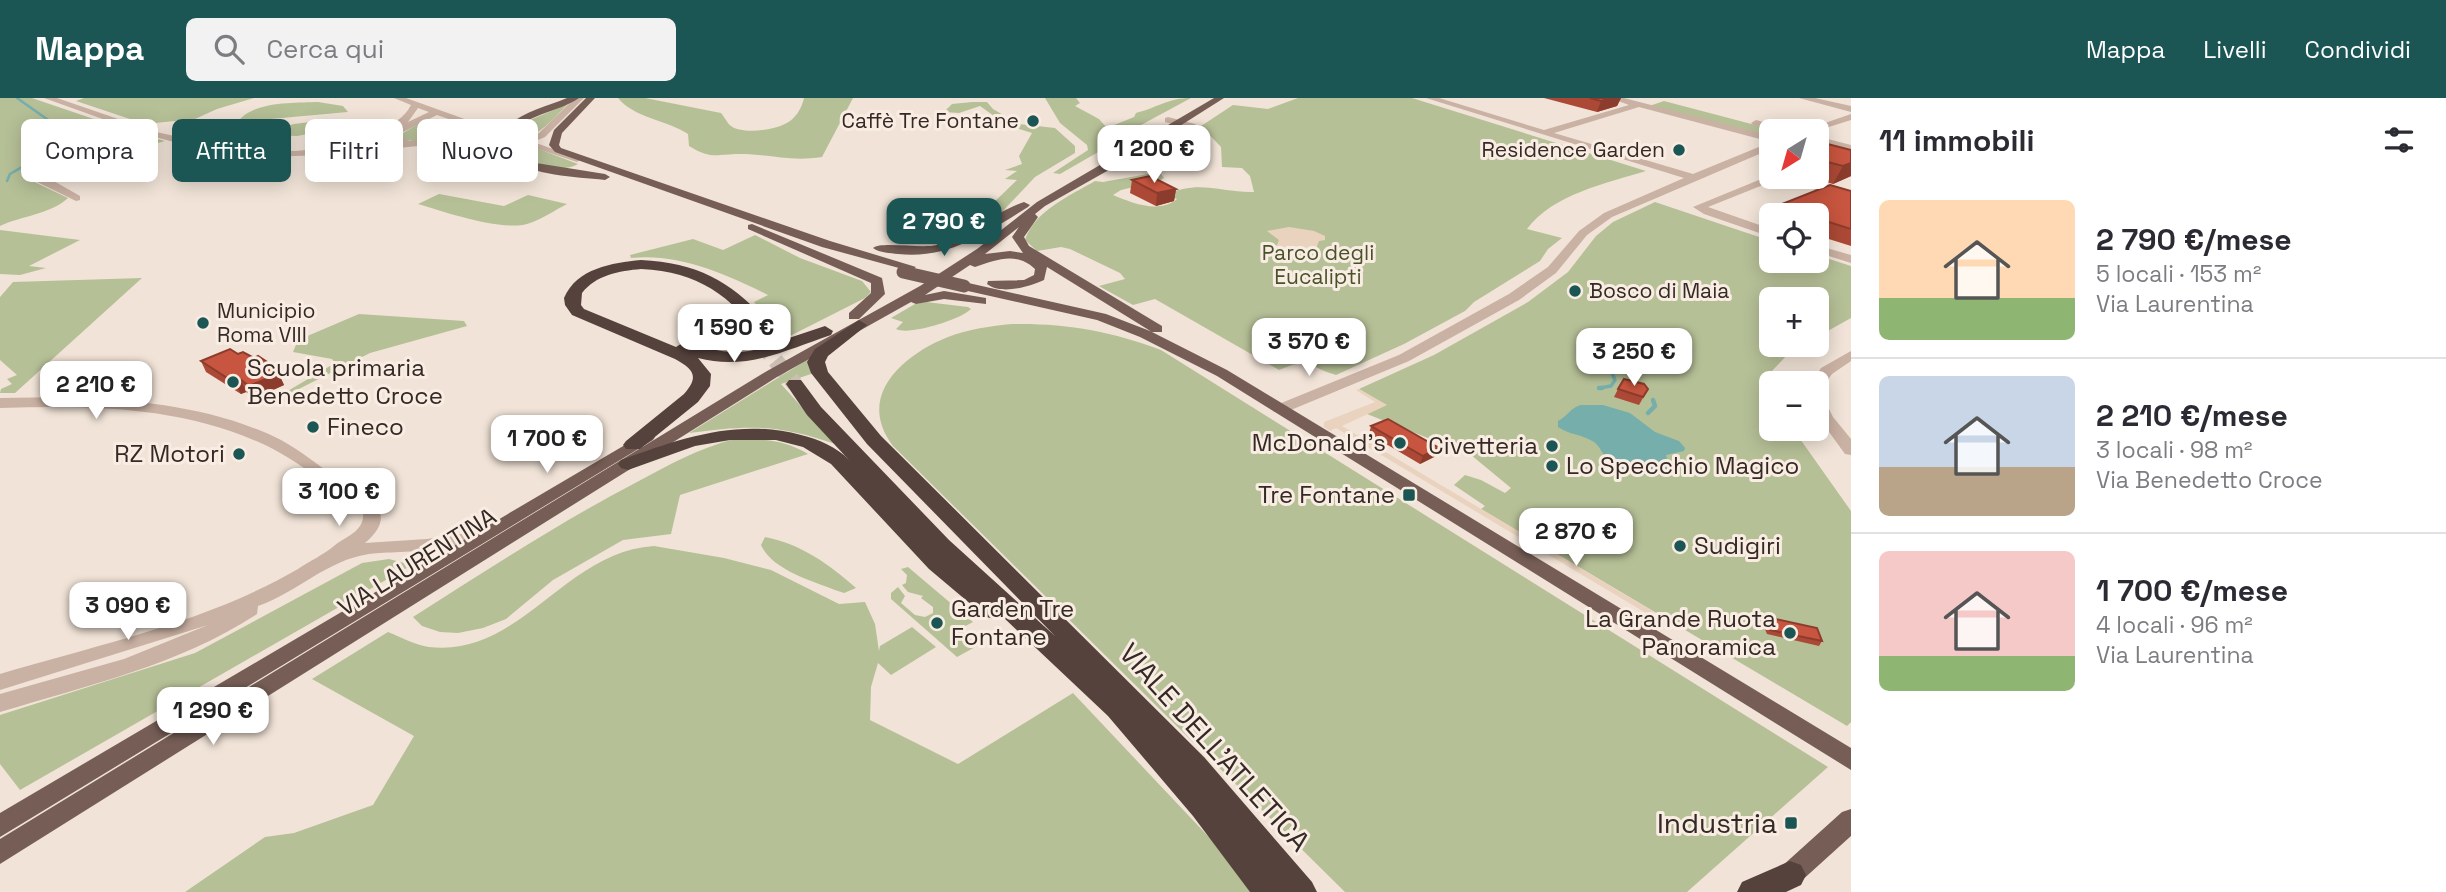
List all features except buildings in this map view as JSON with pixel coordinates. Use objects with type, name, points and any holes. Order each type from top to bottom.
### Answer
[{"type":"highway","points":[[630,454],[691,398],[701,386],[702,374],[695,364],[681,355],[578,312],[572,298],[582,282],[604,271],[629,265],[651,264],[675,268],[715,284],[746,306],[766,341],[717,297],[664,273],[643,270],[617,274],[600,281],[586,294],[588,305],[597,311],[702,355],[718,358],[763,355],[825,331]]},
{"type":"highway","points":[[857,320],[821,353],[817,360],[818,371],[874,440],[1048,613],[1079,660]]},
{"type":"highway","points":[[802,382],[814,411],[941,545],[1079,660]]},
{"type":"highway","points":[[630,454],[730,434],[782,435],[818,447],[838,460],[937,564],[965,589],[1079,660]]},
{"type":"highway","name":"VIALE DELL'ATLETICA","points":[[1079,660],[1269,892]]},
{"type":"highway","name":"VIALE DELL'ATLETICA","points":[[1079,660],[1194,765],[1301,892]]},
{"type":"highway","points":[[1754,892],[1785,884]]},
{"type":"main road","points":[[527,119],[578,98]]},
{"type":"main road","points":[[591,98],[558,131],[554,139],[554,146],[558,150],[679,196],[798,249],[875,279],[879,286],[878,294],[857,320]]},
{"type":"main road","name":"VIA LAURENTINA","points":[[5,841],[825,331],[889,308],[925,289],[976,255],[1048,199],[1119,160],[1206,98]]},
{"type":"main road","name":"VIA LAURENTINA","points":[[5,841],[481,537],[783,368],[950,262],[1024,205],[1220,98]]},
{"type":"main road","points":[[538,166],[626,182],[679,196],[907,270]]},
{"type":"main road","points":[[1048,199],[1020,233],[1018,239],[1022,245],[1169,342],[1851,760]]},
{"type":"main road","points":[[790,230],[887,250],[924,253],[951,246],[1024,205]]},
{"type":"main road","points":[[739,221],[856,260],[1092,314],[1169,342]]},
{"type":"main road","points":[[925,289],[984,258],[998,255],[1029,259],[1039,265],[1042,271],[1035,281],[1020,285],[967,284]]},
{"type":"main road","points":[[889,308],[931,296],[953,296],[1103,324],[1169,342]]},
{"type":"main road","points":[[1785,884],[1851,820]]},
{"type":"street","points":[[48,98],[111,119]]},
{"type":"street","points":[[397,98],[460,119]]},
{"type":"street","points":[[538,137],[578,98]]},
{"type":"street","points":[[1430,98],[1694,178]]},
{"type":"street","points":[[1614,98],[1759,136]]},
{"type":"street","points":[[1543,133],[1659,98]]},
{"type":"street","points":[[1803,98],[1851,109]]},
{"type":"street","points":[[291,153],[358,140],[400,122],[411,113],[415,104]]},
{"type":"street","points":[[423,119],[437,111]]},
{"type":"street","points":[[1829,124],[1851,117]]},
{"type":"street","points":[[1745,120],[1759,124]]},
{"type":"street","points":[[1174,121],[1192,126]]},
{"type":"street","points":[[415,145],[391,136],[397,130],[417,122]]},
{"type":"street","points":[[1829,142],[1851,148]]},
{"type":"street","points":[[291,154],[415,145]]},
{"type":"street","points":[[538,147],[577,159]]},
{"type":"street","points":[[1280,409],[1404,358],[1514,297],[1555,267],[1594,223],[1641,199],[1759,150]]},
{"type":"street","points":[[572,172],[591,163]]},
{"type":"street","points":[[1731,163],[1759,171]]},
{"type":"street","points":[[1759,174],[1699,207],[1759,229]]},
{"type":"street","points":[[46,182],[76,198]]},
{"type":"street","points":[[1823,189],[1851,197]]},
{"type":"street","points":[[1829,252],[1851,259]]},
{"type":"street","points":[[1826,371],[1850,356]]},
{"type":"street","points":[[0,402],[125,405],[199,418],[262,437],[292,454],[372,511],[373,521],[367,530],[335,555],[266,596],[230,623],[182,647],[0,703]]},
{"type":"street","points":[[1829,422],[1851,450]]},
{"type":"street","points":[[335,555],[370,548],[427,545],[481,537]]},
{"type":"street","points":[[0,682],[182,627],[266,596]]},
{"type":"green space","points":[[0,98],[32,98],[94,119],[21,119],[21,182],[34,182],[68,198],[53,208],[0,226]]},
{"type":"green space","points":[[84,98],[254,98],[195,119],[172,119],[172,121],[158,123],[158,119],[130,119],[76,101]]},
{"type":"green space","points":[[618,98],[645,98],[721,113],[736,129],[752,131],[777,127],[790,121],[799,111],[804,98],[853,98],[822,157],[800,159],[703,153],[689,146],[688,134],[633,110]]},
{"type":"green space","points":[[1045,98],[1076,98],[1080,103],[1075,106],[1099,119],[1107,128],[1134,117],[1136,113],[1170,101],[1191,98],[1104,145],[1100,151],[1060,174],[1053,173],[1088,150],[1087,145],[1060,123]]},
{"type":"green space","name":"Parco degli Eucalipti","points":[[1298,98],[1412,98],[1646,171],[1582,191],[1551,207],[1527,229],[1562,238],[1548,249],[1540,261],[1474,302],[1465,311],[1404,344],[1336,375],[1304,363],[1279,370],[1155,299],[1133,305],[1099,286],[1125,279],[1120,273],[1070,249],[1061,247],[1037,251],[1025,240],[1045,212],[1095,181],[1161,174],[1164,178],[1159,181],[1121,190],[1113,195],[1145,206],[1170,203],[1177,199],[1166,195],[1189,188],[1254,192],[1250,176],[1242,168],[1222,167],[1221,147],[1201,126],[1233,105],[1268,109]]},
{"type":"green space","points":[[1664,101],[1759,126],[1759,134],[1649,106]]},
{"type":"green space","points":[[318,102],[343,106],[348,112],[241,119],[253,110],[286,103]]},
{"type":"green space","points":[[987,102],[993,109],[1019,124],[1055,128],[1075,146],[1075,153],[1035,177],[1002,212],[990,214],[986,210],[1017,180],[1005,179],[1017,171],[1005,170],[1022,164],[1019,156],[1032,133],[1000,123],[1001,121],[980,106],[959,113],[944,112],[952,104]]},
{"type":"green space","points":[[568,104],[538,132],[538,119],[532,119]]},
{"type":"green space","points":[[305,123],[305,135],[291,136],[291,125]]},
{"type":"green space","points":[[417,125],[417,142],[403,138],[403,133]]},
{"type":"green space","points":[[538,149],[578,164],[561,168],[540,165]]},
{"type":"green space","points":[[439,194],[504,206],[528,195],[567,204],[527,224],[502,225],[472,220],[418,204]]},
{"type":"green space","points":[[1655,202],[1759,237],[1759,273],[1829,273],[1829,259],[1851,266],[1851,318],[1829,330],[1829,287],[1759,287],[1759,357],[1785,357],[1772,371],[1759,371],[1759,441],[1801,441],[1851,511],[1851,722],[1847,726],[1481,509],[1485,506],[1454,485],[1465,475],[1505,493],[1511,488],[1471,455],[1367,414],[1386,405],[1359,389],[1434,355],[1528,302],[1568,272],[1596,236],[1613,222]]},
{"type":"green space","points":[[0,230],[80,240],[29,266],[46,268],[20,275],[0,274]]},
{"type":"green space","points":[[755,235],[800,258],[862,281],[871,292],[865,298],[784,339],[754,302],[768,295],[702,267],[667,259],[631,258],[630,255],[693,239],[723,250]]},
{"type":"green space","points":[[142,278],[15,393],[0,393],[1,389],[12,384],[7,379],[17,375],[0,360],[0,297],[13,282]]},
{"type":"green space","points":[[926,302],[971,309],[935,325],[903,331],[896,329],[903,322],[891,318],[915,304]]},
{"type":"green space","points":[[359,314],[464,321],[467,326],[370,353],[289,394],[286,392],[335,363],[332,359],[293,352],[298,340]]},
{"type":"green space","points":[[1012,324],[1088,330],[1161,350],[1828,767],[1687,892],[1345,892],[893,446],[883,428],[879,410],[882,394],[889,380],[901,366],[931,345],[948,337]]},
{"type":"green space","points":[[815,355],[814,373],[781,384],[835,444],[815,437],[763,428],[689,433]]},
{"type":"green space","points":[[734,439],[772,441],[808,454],[680,495],[671,534],[623,540],[553,580],[506,619],[483,628],[458,633],[440,632],[422,626],[413,617],[608,497],[660,469]]},
{"type":"green space","points":[[765,537],[814,556],[856,588],[844,593],[783,568],[766,554],[761,545]]},
{"type":"green space","points":[[654,546],[724,558],[771,570],[839,604],[865,602],[875,624],[879,651],[880,646],[912,627],[936,647],[891,675],[878,663],[871,687],[870,720],[958,764],[1073,693],[1238,868],[1255,892],[185,892],[265,837],[294,833],[373,805],[414,736],[312,679],[388,632],[429,647],[461,646],[490,637],[517,621],[594,565],[623,552]]},
{"type":"green space","points":[[389,559],[412,565],[20,790],[0,764],[0,715],[195,653],[362,563]]},
{"type":"green space","points":[[908,567],[973,622],[960,629],[977,646],[957,657],[891,599],[891,593],[898,587],[905,596],[901,603],[915,615],[925,617],[933,613],[933,607],[921,598],[923,596],[908,592],[902,585],[906,583],[907,575],[901,569]]},
{"type":"shaded area","points":[[1289,227],[1314,231],[1325,236],[1325,240],[1319,241],[1312,252],[1281,252],[1269,256],[1261,253],[1261,249],[1277,245],[1279,240],[1267,231]]},
{"type":"shaded area","points":[[1359,389],[1387,405],[1342,426],[1654,612],[1642,620],[1638,618],[1646,613],[1336,428],[1330,431],[1324,427],[1324,422],[1375,402],[1356,390]]},
{"type":"water","points":[[1581,405],[1603,405],[1630,413],[1655,432],[1679,441],[1685,448],[1684,451],[1666,455],[1669,467],[1663,472],[1647,475],[1621,468],[1607,459],[1594,442],[1558,427],[1558,421]]},
{"type":"waterway","points":[[7,181],[10,174],[47,150],[61,129],[17,98]]},
{"type":"waterway","points":[[1602,388],[1599,388],[1611,386],[1615,380],[1608,363],[1612,355]]},
{"type":"waterway","points":[[1648,413],[1655,406],[1653,400]]},
{"type":"tunnel","points":[[760,342],[795,384]]},
{"type":"place","name":"Caffè Tre Fontane","points":[[1033,121]]},
{"type":"place","name":"Residence Garden","points":[[1679,150]]},
{"type":"place","name":"Bosco di Maia","points":[[1575,291]]},
{"type":"place","name":"Municipio Roma VIII","points":[[203,323]]},
{"type":"place","name":"Scuola primaria Benedetto Croce","points":[[233,382]]},
{"type":"place","name":"Fineco","points":[[313,427]]},
{"type":"place","name":"McDonald's","points":[[1400,443]]},
{"type":"place","name":"Civetteria","points":[[1552,446]]},
{"type":"place","name":"RZ Motori","points":[[239,454]]},
{"type":"place","name":"Lo Specchio Magico","points":[[1552,466]]},
{"type":"place","name":"Tre Fontane","points":[[1409,495]]},
{"type":"place","name":"Sudigiri","points":[[1680,546]]},
{"type":"place","name":"Garden Tre Fontane","points":[[937,623]]},
{"type":"place","name":"La Grande Ruota Panoramica","points":[[1790,633]]},
{"type":"place","name":"Industria","points":[[1791,823]]}]
